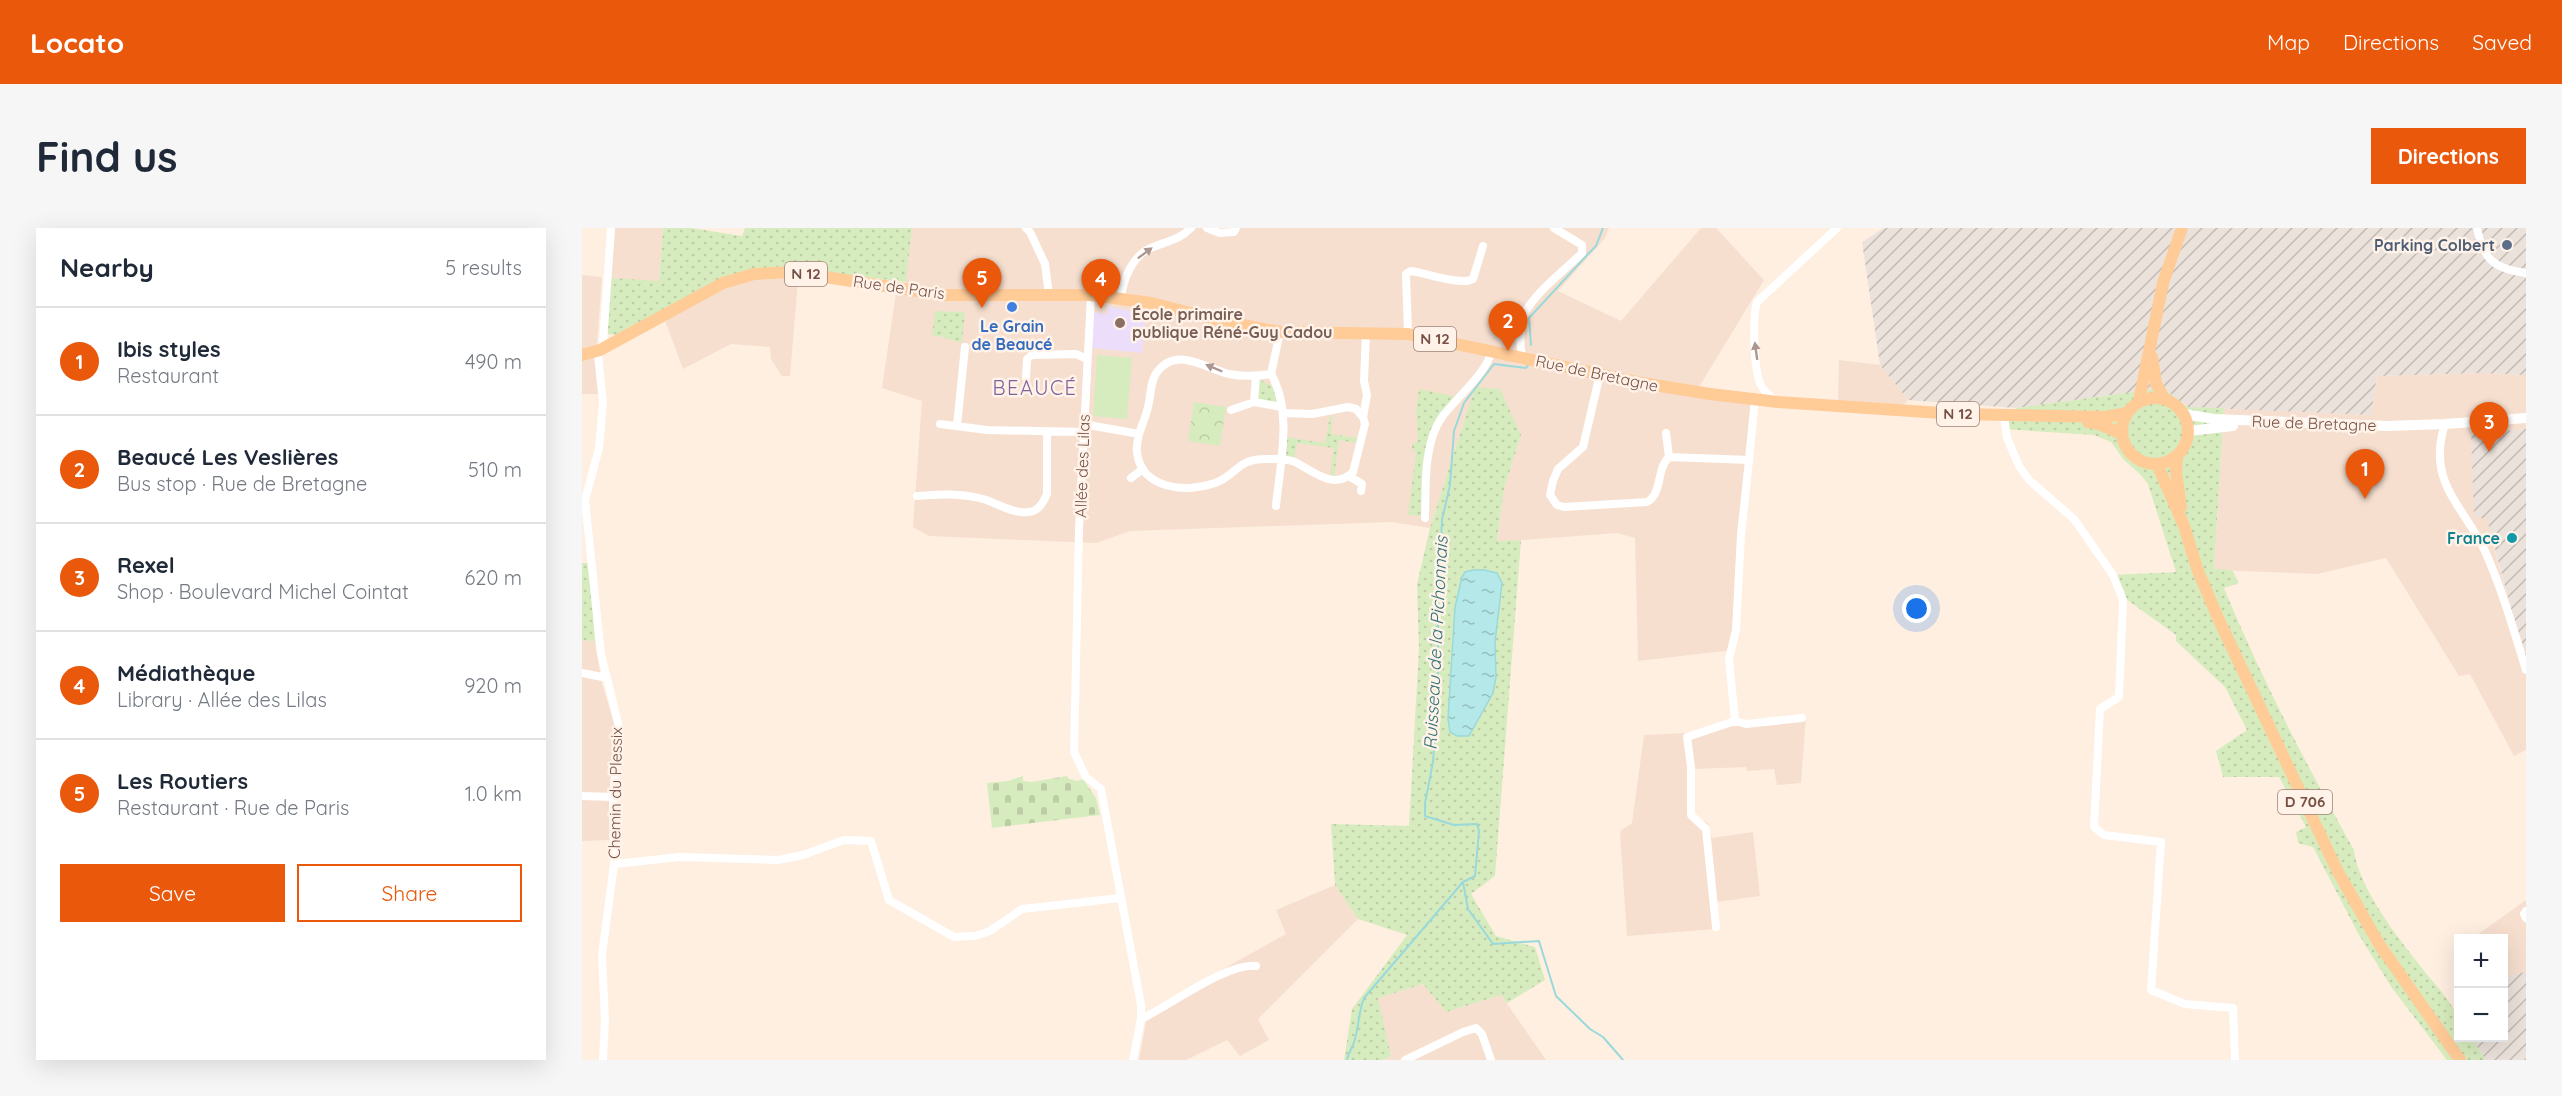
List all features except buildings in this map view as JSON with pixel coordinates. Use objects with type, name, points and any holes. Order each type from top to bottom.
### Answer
[{"type":"main road","points":[[2139,401],[2163,283],[2182,228]]},
{"type":"main road","name":"Rue de Paris","points":[[582,355],[600,350],[723,283],[754,274],[814,275],[944,295],[1091,295]]},
{"type":"main road","name":"Rue de Bretagne","points":[[1091,295],[1120,298],[1280,332],[1408,334],[1600,374],[1710,394],[1778,402],[2004,416],[2106,417],[2127,413]]},
{"type":"main road","points":[[2150,349],[2156,384],[2164,398]]},
{"type":"main road","points":[[2147,398],[2164,398],[2176,404],[2184,414],[2189,431],[2187,441],[2177,457],[2157,464],[2145,463],[2136,459],[2129,452],[2122,434],[2122,422],[2139,401],[2147,398]]},
{"type":"main road","name":"Rue de Bretagne","points":[[2184,414],[2205,418],[2243,420],[2444,427]]},
{"type":"main road","name":"Rue de Bretagne","points":[[2036,416],[2099,424],[2122,434]]},
{"type":"main road","points":[[2444,427],[2524,421]]},
{"type":"main road","name":"Rue de Bretagne","points":[[2189,431],[2230,425],[2444,427]]},
{"type":"main road","name":"D 706","points":[[2177,457],[2176,472],[2184,526]]},
{"type":"main road","name":"D 706","points":[[2157,464],[2184,526],[2198,571],[2218,618],[2337,870],[2379,944],[2460,1060]]},
{"type":"street","name":"Chemin du Plessix","points":[[603,1060],[602,955],[614,864],[613,797],[619,727],[601,654],[585,500],[599,448],[603,402],[598,355],[603,343],[612,228]]},
{"type":"street","points":[[1120,298],[1123,281],[1142,253],[1182,237],[1191,228]]},
{"type":"street","points":[[1207,228],[1227,234],[1234,232],[1236,228]]},
{"type":"street","points":[[1522,357],[1524,314],[1582,253],[1582,245],[1554,228]]},
{"type":"street","points":[[1778,402],[1766,393],[1760,383],[1754,332],[1757,302],[1837,228]]},
{"type":"street","points":[[2477,228],[2480,242],[2492,261],[2508,270],[2526,273]]},
{"type":"street","points":[[1030,229],[1045,264],[1049,295]]},
{"type":"street","points":[[1408,334],[1406,274],[1411,271],[1459,281],[1470,281],[1473,279],[1483,246]]},
{"type":"street","name":"Allée des Lilas","points":[[1091,295],[1079,530],[1074,752],[1086,777],[1101,789],[1141,1005],[1141,1019],[1133,1060]]},
{"type":"street","points":[[1276,506],[1282,410],[1280,390],[1271,374],[1280,332]]},
{"type":"street","points":[[1271,374],[1256,376],[1216,371],[1195,360],[1168,362],[1157,372],[1148,410],[1139,434],[1137,452],[1143,469],[1160,484],[1179,489],[1198,488],[1218,482],[1238,465],[1249,460],[1293,461],[1324,478],[1335,479],[1349,476],[1356,467],[1365,424],[1363,417],[1367,394],[1364,381],[1366,332]]},
{"type":"street","points":[[957,426],[965,347]]},
{"type":"street","points":[[1425,518],[1428,461],[1436,429],[1443,417],[1488,362],[1492,350]]},
{"type":"street","points":[[1026,378],[1027,359],[1032,355],[1076,354],[1087,359]]},
{"type":"street","points":[[1600,374],[1583,447],[1558,469],[1551,491],[1552,499],[1557,505],[1564,507],[1647,502],[1655,494],[1662,467],[1669,457],[1666,433]]},
{"type":"street","points":[[1254,402],[1256,376]]},
{"type":"street","points":[[1735,721],[1729,659],[1736,630],[1740,547],[1755,399]]},
{"type":"street","points":[[1231,410],[1254,402],[1282,410],[1312,414],[1348,407],[1356,410],[1363,417]]},
{"type":"street","points":[[2004,416],[2007,438],[2019,466],[2029,480],[2074,519],[2114,575],[2123,600],[2119,697],[2100,709],[2094,827],[2104,835],[2161,842],[2151,990],[2185,1004],[2233,1008],[2235,1060]]},
{"type":"street","points":[[940,424],[987,430],[1047,432],[1083,428],[1139,434]]},
{"type":"street","points":[[2444,427],[2439,455],[2446,489],[2484,549],[2526,670]]},
{"type":"street","points":[[917,496],[952,494],[982,499],[1029,513],[1043,503],[1047,494],[1047,432]]},
{"type":"street","points":[[1669,457],[1749,460]]},
{"type":"street","points":[[1131,478],[1143,469]]},
{"type":"street","points":[[1349,476],[1362,484],[1361,491]]},
{"type":"street","points":[[582,673],[607,678]]},
{"type":"street","points":[[1716,927],[1706,829],[1691,815],[1691,766],[1687,737],[1735,721],[1746,724],[1802,718]]},
{"type":"street","points":[[582,796],[613,797]]},
{"type":"street","points":[[614,864],[680,857],[778,860],[803,855],[844,840],[871,842],[889,900],[954,937],[975,936],[990,931],[1022,909],[1120,898]]},
{"type":"street","points":[[2526,911],[2524,914],[2526,918]]},
{"type":"street","points":[[1141,1019],[1227,972],[1244,965],[1256,966]]},
{"type":"street","points":[[1405,1060],[1476,1028],[1482,1034],[1491,1060]]},
{"type":"shaded area","points":[[615,228],[663,228],[659,282],[611,278]]},
{"type":"shaded area","points":[[912,228],[1609,228],[1605,238],[1558,291],[1621,321],[1701,228],[1716,228],[1764,280],[1699,387],[1758,397],[1733,650],[1638,661],[1635,538],[1617,533],[1497,542],[1504,489],[1521,435],[1475,388],[1430,528],[1392,522],[1130,531],[1096,543],[929,536],[913,527],[922,401],[882,388],[896,293],[905,286]]},
{"type":"shaded area","points":[[1884,228],[2526,228],[2526,375],[2481,373],[2377,376],[2371,415],[2187,407],[2163,388],[2016,408],[1908,400],[1880,365],[1862,242]]},
{"type":"shaded area","points":[[799,269],[790,376],[782,376],[771,359],[770,347],[731,344],[683,369],[661,310],[718,280]]},
{"type":"shaded area","points":[[582,275],[602,277],[596,357],[605,394],[582,394]]},
{"type":"shaded area","name":"École primaire publique Réné-Guy Cadou","points":[[1108,306],[1147,315],[1142,353],[1092,348],[1094,312],[1107,314]]},
{"type":"shaded area","points":[[1839,360],[1880,365],[1908,400],[1902,406],[1838,402]]},
{"type":"shaded area","points":[[2481,373],[2526,375],[2526,429],[2472,434],[2493,544],[2526,665],[2526,750],[2514,756],[2470,674],[2459,676],[2386,558],[2317,574],[2214,570],[2224,408],[2371,415],[2377,376]]},
{"type":"shaded area","name":"France","points":[[2526,429],[2526,665],[2487,519],[2474,517],[2471,434]]},
{"type":"shaded area","points":[[582,640],[595,641],[602,684],[614,722],[615,752],[610,840],[582,841]]},
{"type":"shaded area","points":[[1806,716],[1801,783],[1777,785],[1774,769],[1747,771],[1746,767],[1694,769],[1695,817],[1708,823],[1712,838],[1753,832],[1760,896],[1717,902],[1716,929],[1627,936],[1620,831],[1632,823],[1644,735],[1686,733],[1737,722]]},
{"type":"shaded area","points":[[1335,885],[1358,919],[1258,1019],[1269,1040],[1240,1056],[1227,1040],[1186,1060],[1139,1060],[1148,1011],[1286,934],[1276,910]]},
{"type":"shaded area","points":[[2526,900],[2526,972],[2508,975],[2508,934],[2479,934]]},
{"type":"shaded area","points":[[2526,972],[2526,1060],[2486,1060],[2474,1042],[2508,1042],[2508,975]]},
{"type":"shaded area","points":[[1423,984],[1446,1012],[1501,995],[1546,1060],[1382,1060],[1391,1056],[1377,998]]},
{"type":"green space","points":[[663,228],[691,228],[742,236],[745,228],[912,228],[906,282],[799,269],[753,270],[616,335],[608,334],[605,329],[611,278],[659,281]]},
{"type":"green space","points":[[935,311],[965,312],[962,342],[932,335]]},
{"type":"green space","points":[[1097,355],[1132,358],[1127,419],[1093,416]]},
{"type":"green space","points":[[1259,379],[1273,387],[1278,403],[1256,401]]},
{"type":"green space","points":[[1475,387],[1500,389],[1521,435],[1504,489],[1497,541],[1521,540],[1495,876],[1471,894],[1496,936],[1535,947],[1545,980],[1507,1003],[1501,995],[1446,1012],[1423,984],[1378,998],[1391,1056],[1382,1060],[1344,1060],[1352,1009],[1407,935],[1358,919],[1335,885],[1331,824],[1409,826],[1419,649],[1417,584],[1430,528]]},
{"type":"green space","points":[[2163,388],[2187,407],[2224,408],[2214,569],[2232,570],[2239,583],[2224,588],[2285,720],[2354,850],[2364,882],[2373,900],[2395,933],[2454,1009],[2454,1042],[2474,1042],[2486,1060],[2447,1060],[2392,988],[2359,935],[2313,847],[2298,843],[2296,832],[2306,827],[2279,777],[2223,777],[2216,751],[2247,730],[2225,687],[2176,641],[2176,635],[2126,599],[2124,590],[2113,575],[2176,572],[2148,484],[2124,460],[2111,442],[2094,435],[2002,429],[2016,408]]},
{"type":"green space","points":[[1419,389],[1457,397],[1441,415],[1424,472],[1421,516],[1408,515],[1416,453],[1412,444],[1418,441],[1416,410]]},
{"type":"green space","points":[[1194,402],[1226,407],[1220,446],[1188,441]]},
{"type":"green space","points":[[1333,415],[1331,434],[1357,438],[1356,443],[1339,440],[1334,476],[1330,475],[1334,448],[1297,443],[1294,460],[1284,455],[1285,437],[1325,443],[1330,416]]},
{"type":"green space","points":[[582,563],[589,563],[595,641],[582,640]]},
{"type":"green space","points":[[1023,776],[1023,781],[1031,782],[1067,776],[1069,779],[1078,781],[1083,779],[1096,798],[1100,815],[992,828],[987,783],[1008,781]]},
{"type":"water","points":[[1473,570],[1497,573],[1502,583],[1495,642],[1496,677],[1493,693],[1469,736],[1457,736],[1450,732],[1448,719],[1455,607],[1462,577],[1465,572]]},
{"type":"waterway","name":"Ruisseau de la Pichonnais","points":[[1531,345],[1529,318],[1596,246],[1603,228]]},
{"type":"waterway","name":"Ruisseau de la Pichonnais","points":[[1347,1060],[1356,1037],[1364,998],[1463,882],[1475,876],[1479,831],[1477,824],[1454,825],[1425,816],[1425,803],[1433,762],[1438,693],[1438,602],[1442,520],[1450,485],[1454,431],[1464,403],[1494,364],[1526,368],[1528,365]]},
{"type":"waterway","points":[[1463,882],[1468,909],[1493,944],[1539,941],[1556,996],[1590,1029],[1603,1037],[1623,1060]]},
{"type":"place","name":"Parking Colbert","points":[[2507,245]]},
{"type":"place","name":"Le Grain de Beaucé","points":[[1012,307]]},
{"type":"place","name":"Les Routiers","points":[[982,308]]},
{"type":"place","name":"Médiathèque","points":[[1101,309]]},
{"type":"place","name":"École primaire publique Réné-Guy Cadou","points":[[1120,323]]},
{"type":"place","name":"Beaucé Les Veslières","points":[[1508,351]]},
{"type":"place","name":"Rexel","points":[[2489,452]]},
{"type":"place","name":"Ibis styles","points":[[2365,499]]},
{"type":"place","name":"France","points":[[2512,538]]},
{"type":"district","name":"BEAUCÉ","points":[[1035,388]]}]
